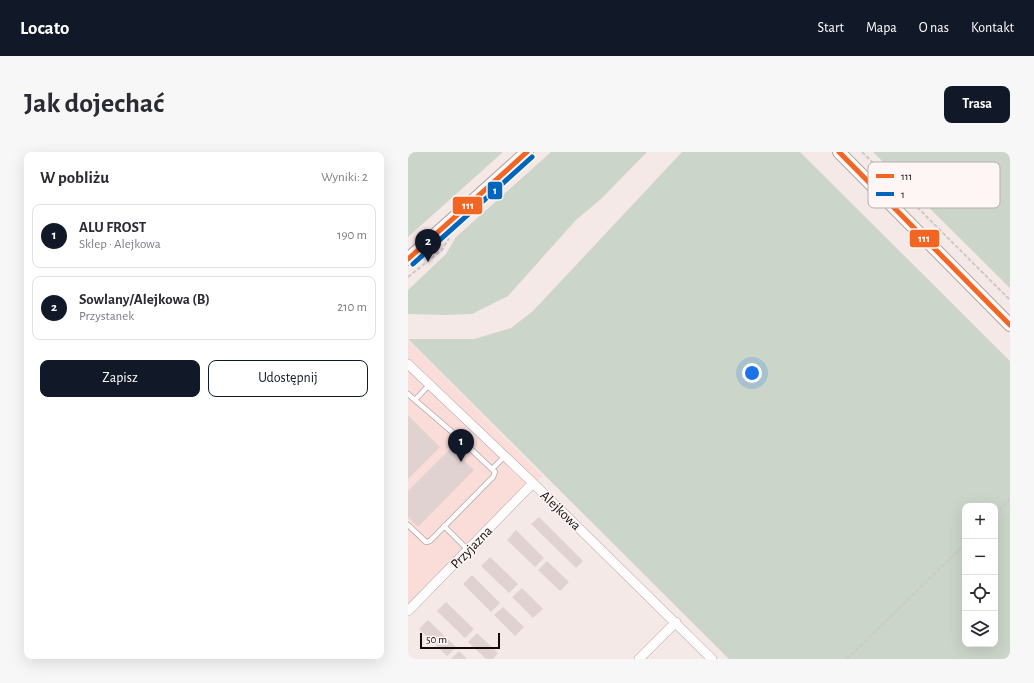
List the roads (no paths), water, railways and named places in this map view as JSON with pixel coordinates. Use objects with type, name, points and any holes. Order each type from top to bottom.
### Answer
[{"type":"street","points":[[408,259],[527,152]]},
{"type":"street","points":[[839,152],[868,181]]},
{"type":"street","points":[[894,208],[1010,325]]},
{"type":"street","name":"Alejkowa","points":[[408,364],[533,483],[712,659]]},
{"type":"street","name":"Przyjazna","points":[[408,611],[533,483]]},
{"type":"street","points":[[639,659],[676,622]]},
{"type":"lane","points":[[415,400],[430,384]]},
{"type":"lane","points":[[408,394],[458,437],[494,472],[493,477],[426,542],[408,525]]},
{"type":"lane","points":[[492,469],[505,456]]},
{"type":"lane","points":[[444,526],[468,550]]},
{"type":"place","name":"Sowlany/Alejkowa (B)","points":[[428,262]]},
{"type":"place","name":"ALU FROST","points":[[461,462]]}]
